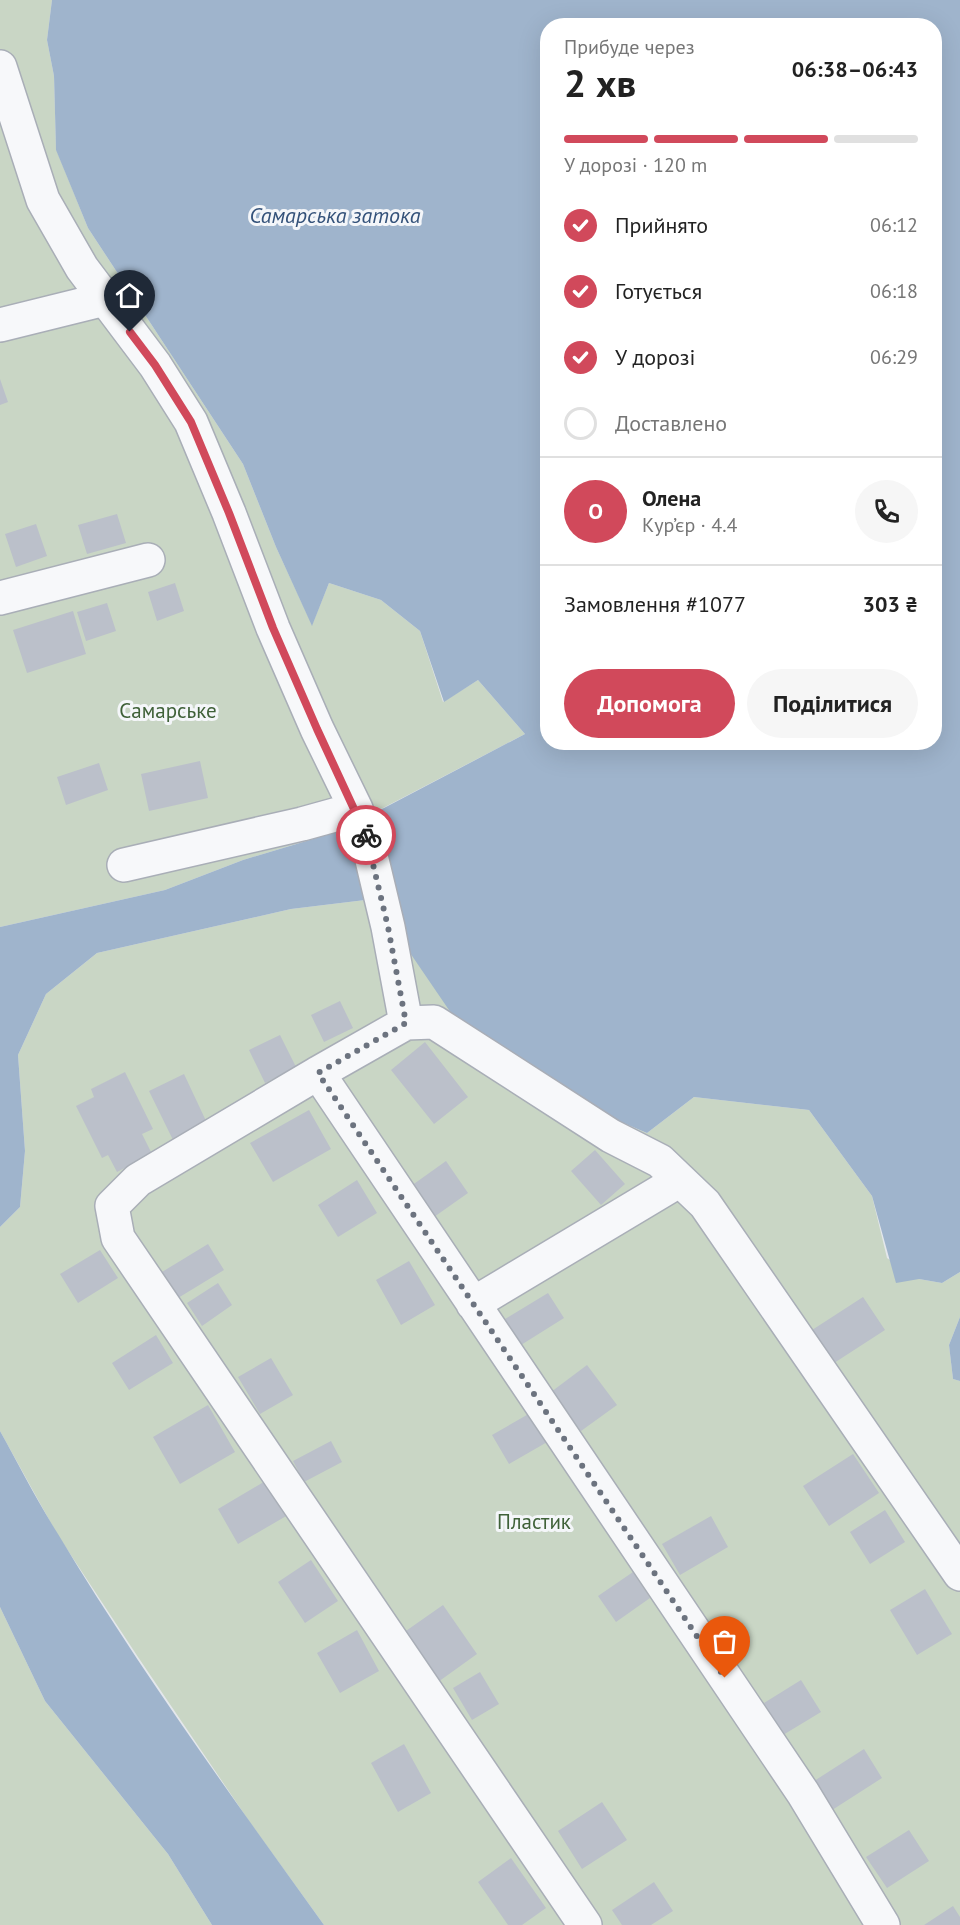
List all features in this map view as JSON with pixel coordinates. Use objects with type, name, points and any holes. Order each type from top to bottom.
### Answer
[{"type":"lane","points":[[0,67],[43,200],[82,268],[155,365],[191,422],[273,628],[362,824],[388,927],[406,1023]]},
{"type":"lane","points":[[0,325],[105,299]]},
{"type":"lane","points":[[0,598],[148,560]]},
{"type":"lane","points":[[124,865],[302,824],[362,824]]},
{"type":"lane","points":[[585,1925],[118,1238],[112,1206],[138,1180],[406,1023],[434,1022],[611,1136],[660,1161],[705,1204],[960,1574]]},
{"type":"lane","points":[[318,1073],[803,1793],[883,1925]]},
{"type":"lane","points":[[473,1304],[680,1180]]},
{"type":"green space","name":"Самарське","points":[[0,0],[52,0],[47,40],[54,76],[56,149],[88,228],[243,464],[276,547],[312,625],[329,583],[381,600],[420,631],[443,702],[478,680],[525,734],[383,808],[313,839],[243,860],[165,890],[0,927]]},
{"type":"green space","name":"Пластик","points":[[390,897],[532,1084],[647,1133],[694,1097],[809,1110],[872,1196],[887,1258],[919,1279],[942,1283],[960,1272],[960,1317],[949,1345],[953,1379],[960,1381],[960,1925],[324,1925],[249,1821],[57,1534],[0,1431],[0,1227],[20,1207],[25,1151],[18,1055],[46,994],[97,953],[291,909]]},
{"type":"green space","points":[[0,1607],[45,1701],[168,1854],[212,1925],[0,1925]]},
{"type":"water","name":"Самарська затока","points":[[52,0],[960,0],[960,1272],[942,1283],[919,1279],[896,1283],[872,1196],[809,1110],[694,1097],[647,1133],[532,1084],[451,1013],[406,947],[390,897],[291,909],[97,953],[46,994],[18,1055],[25,1151],[20,1207],[0,1227],[0,927],[165,890],[243,860],[313,839],[384,808],[525,734],[478,680],[444,702],[420,631],[381,600],[329,583],[312,626],[276,547],[243,464],[88,228],[56,150],[54,76],[47,40]]},
{"type":"water","points":[[960,1317],[960,1381],[953,1379],[949,1345]]},
{"type":"water","points":[[0,1431],[35,1496],[121,1634],[187,1732],[324,1925],[212,1925],[168,1854],[45,1701],[0,1607]]},
{"type":"building","points":[[0,379],[8,402],[0,405]]},
{"type":"building","points":[[117,514],[126,543],[87,554],[78,525]]},
{"type":"building","points":[[36,524],[47,556],[16,567],[5,534]]},
{"type":"building","points":[[175,583],[184,611],[157,621],[148,592]]},
{"type":"building","points":[[107,603],[116,631],[86,641],[77,612]]},
{"type":"building","points":[[73,611],[86,654],[27,673],[13,630]]},
{"type":"building","points":[[200,761],[208,798],[149,811],[141,774]]},
{"type":"building","points":[[99,763],[108,790],[66,805],[57,777]]},
{"type":"building","points":[[340,1001],[353,1028],[324,1042],[311,1015]]},
{"type":"building","points":[[280,1035],[296,1067],[265,1083],[249,1050]]},
{"type":"building","points":[[425,1042],[468,1097],[434,1124],[391,1070]]},
{"type":"building","points":[[125,1072],[153,1129],[142,1134],[152,1154],[117,1172],[108,1155],[102,1158],[76,1106],[94,1097],[91,1089]]},
{"type":"building","points":[[184,1074],[207,1123],[173,1140],[149,1091]]},
{"type":"building","points":[[309,1110],[331,1149],[273,1182],[250,1143]]},
{"type":"building","points":[[595,1150],[625,1184],[601,1205],[571,1171]]},
{"type":"building","points":[[446,1161],[468,1193],[434,1217],[411,1186]]},
{"type":"building","points":[[357,1180],[377,1213],[338,1237],[318,1205]]},
{"type":"building","points":[[208,1244],[224,1270],[178,1298],[162,1272]]},
{"type":"building","points":[[100,1250],[118,1278],[78,1303],[60,1274]]},
{"type":"building","points":[[409,1261],[435,1305],[401,1325],[376,1280]]},
{"type":"building","points":[[218,1283],[232,1305],[202,1326],[187,1303]]},
{"type":"building","points":[[548,1293],[564,1318],[521,1345],[505,1319]]},
{"type":"building","points":[[863,1297],[885,1330],[831,1365],[809,1332]]},
{"type":"building","points":[[156,1335],[173,1363],[129,1390],[112,1363]]},
{"type":"building","points":[[271,1358],[293,1395],[260,1414],[238,1377]]},
{"type":"building","points":[[587,1365],[617,1405],[581,1431],[551,1392]]},
{"type":"building","points":[[208,1405],[235,1452],[180,1484],[153,1437]]},
{"type":"building","points":[[532,1412],[549,1441],[509,1464],[492,1435]]},
{"type":"building","points":[[331,1441],[342,1462],[304,1482],[293,1461]]},
{"type":"building","points":[[853,1454],[879,1493],[829,1526],[803,1486]]},
{"type":"building","points":[[267,1480],[288,1515],[238,1544],[218,1509]]},
{"type":"building","points":[[885,1510],[905,1542],[870,1564],[850,1532]]},
{"type":"building","points":[[711,1516],[728,1547],[680,1575],[662,1544]]},
{"type":"building","points":[[311,1560],[338,1601],[305,1623],[278,1582]]},
{"type":"building","points":[[633,1572],[650,1598],[616,1622],[598,1596]]},
{"type":"building","points":[[925,1589],[952,1634],[917,1655],[890,1610]]},
{"type":"building","points":[[443,1605],[477,1654],[438,1682],[403,1633]]},
{"type":"building","points":[[357,1630],[379,1671],[340,1693],[317,1653]]},
{"type":"building","points":[[480,1672],[499,1704],[472,1720],[453,1688]]},
{"type":"building","points":[[801,1680],[821,1712],[783,1735],[764,1703]]},
{"type":"building","points":[[404,1744],[431,1793],[398,1812],[371,1763]]},
{"type":"building","points":[[864,1749],[882,1778],[829,1812],[811,1783]]},
{"type":"building","points":[[602,1802],[627,1840],[582,1869],[558,1831]]},
{"type":"building","points":[[909,1830],[929,1861],[887,1888],[866,1857]]},
{"type":"building","points":[[511,1858],[546,1908],[522,1925],[508,1925],[478,1882]]},
{"type":"building","points":[[654,1882],[673,1911],[651,1925],[622,1925],[612,1910]]},
{"type":"building","points":[[953,1906],[960,1917],[960,1925],[924,1925]]},
{"type":"way so far","points":[[366,835],[388,927],[406,1023],[318,1073],[725,1678]]},
{"type":"route","points":[[130,332],[155,365],[191,422],[273,628],[366,835]]}]
